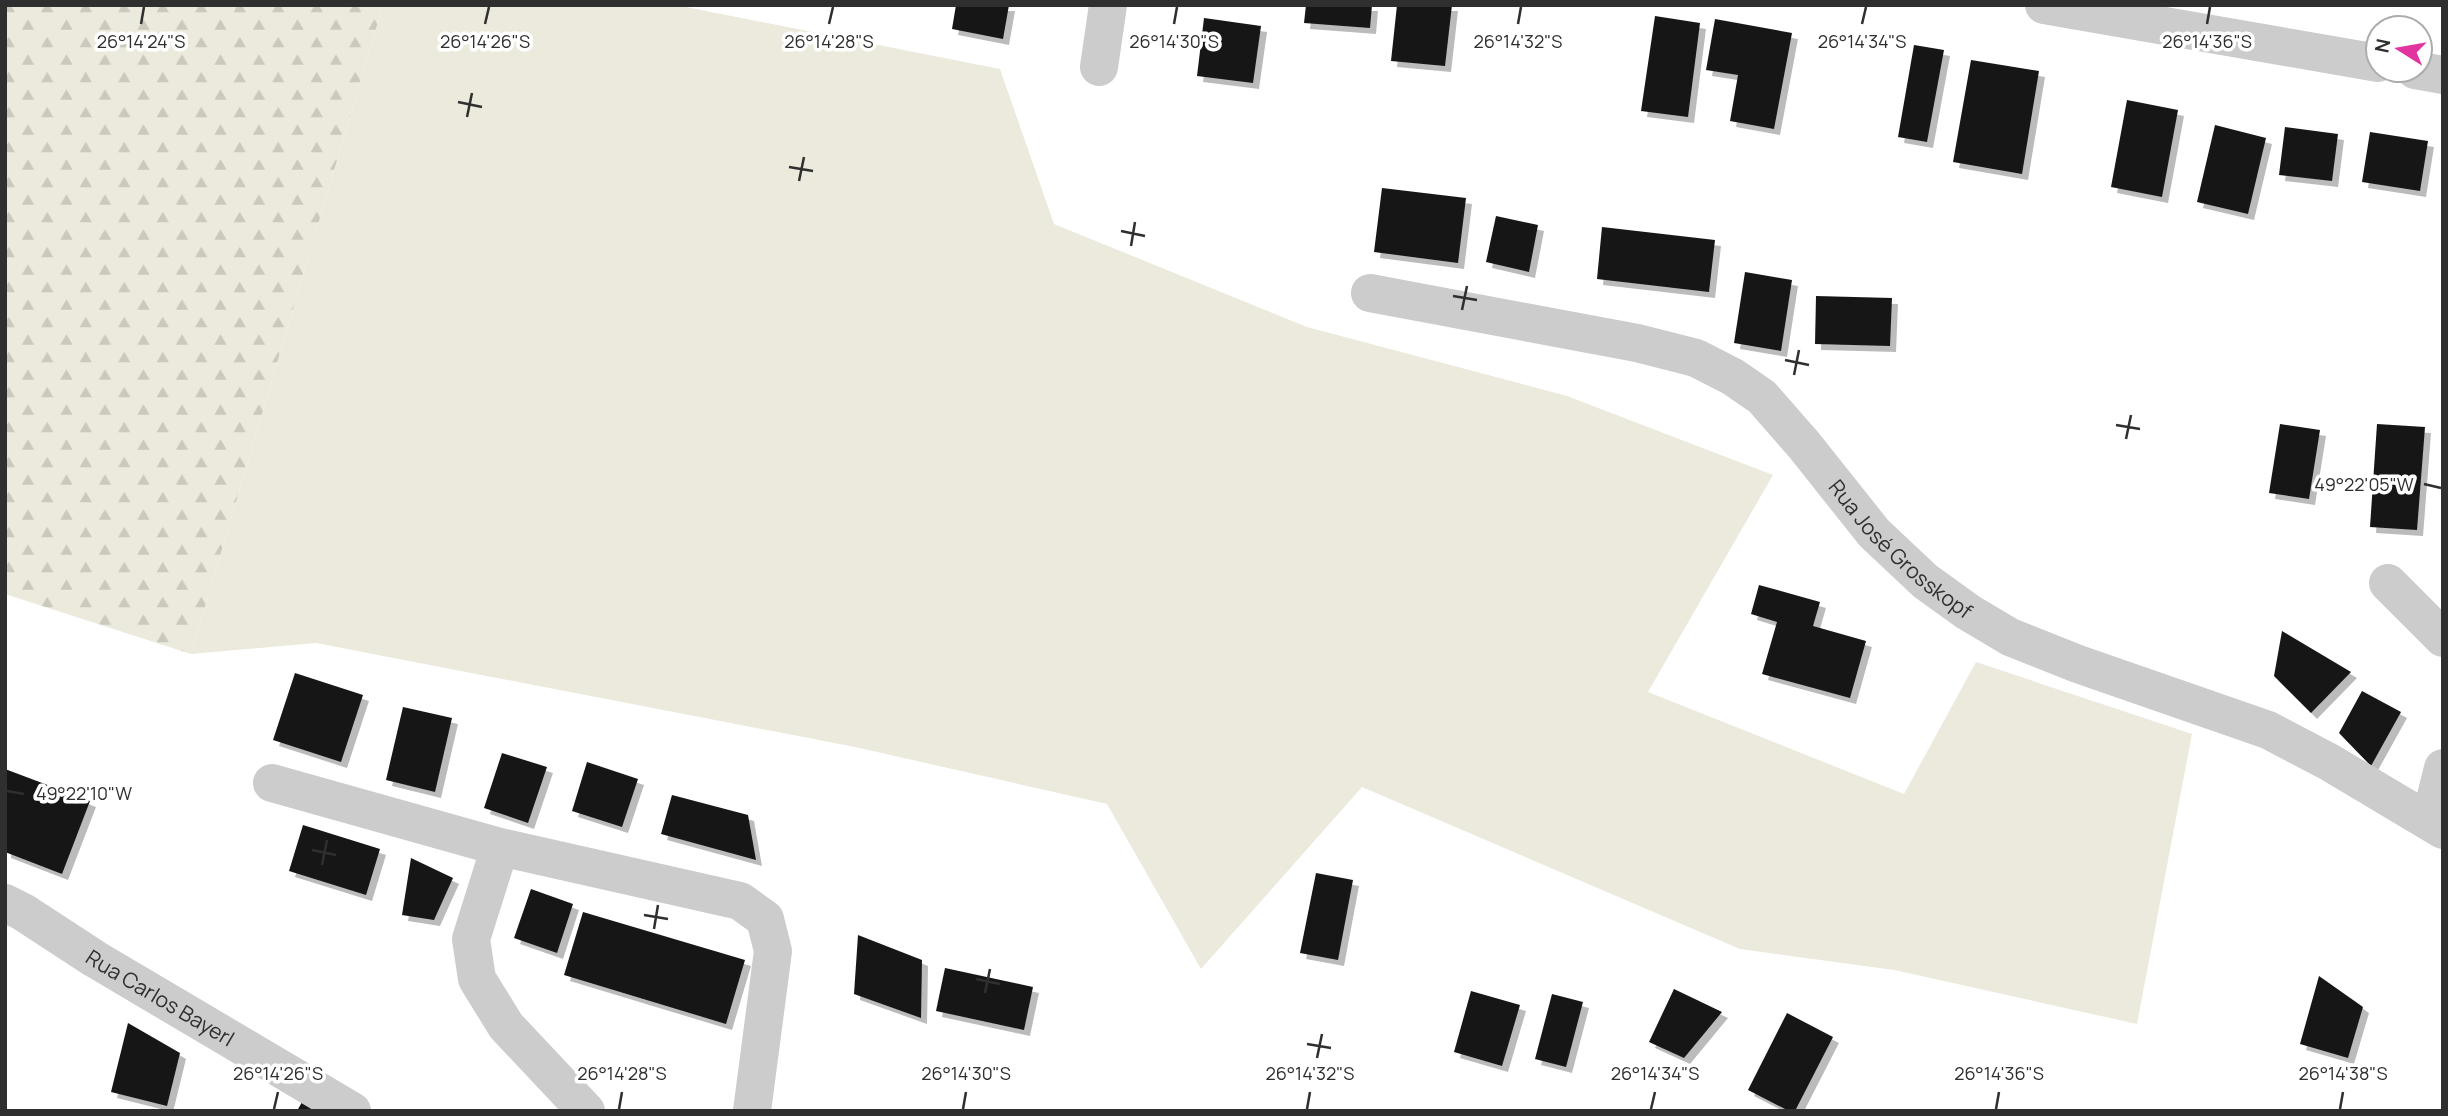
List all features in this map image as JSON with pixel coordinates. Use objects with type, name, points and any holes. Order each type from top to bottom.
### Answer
[{"type":"street","points":[[1099,67],[1108,5]]},
{"type":"street","points":[[2066,7],[2364,61]]},
{"type":"street","name":"Rua José Grosskopf","points":[[1370,293],[1637,343],[1696,358],[1733,377],[1762,397],[1874,533],[1925,581],[1968,612],[2010,637],[2078,664],[2268,730],[2329,762],[2436,825]]},
{"type":"street","points":[[2388,583],[2443,638]]},
{"type":"street","points":[[2436,825],[2443,768]]},
{"type":"street","points":[[272,783],[500,847],[740,901],[765,919],[773,951],[752,1111]]},
{"type":"street","points":[[500,847],[471,939],[477,979],[506,1026],[586,1111]]},
{"type":"street","name":"Rua Carlos Bayerl","points":[[5,904],[23,912],[95,959],[352,1111]]},
{"type":"green space","points":[[5,5],[383,5],[191,654],[5,594]]},
{"type":"green space","points":[[383,5],[676,5],[1000,69],[1054,224],[1307,327],[1567,396],[1773,475],[1648,692],[1904,794],[1976,662],[2192,734],[2137,1024],[1894,970],[1740,949],[1362,787],[1201,969],[1107,804],[855,747],[316,643],[191,654]]},
{"type":"building","points":[[956,5],[1009,5],[1003,39],[952,29]]},
{"type":"building","points":[[1306,5],[1372,5],[1370,28],[1304,23]]},
{"type":"building","points":[[1397,5],[1452,5],[1445,66],[1391,61]]},
{"type":"building","points":[[1655,16],[1700,23],[1688,117],[1641,111]]},
{"type":"building","points":[[1204,18],[1261,26],[1253,83],[1197,76]]},
{"type":"building","points":[[1715,19],[1792,33],[1774,129],[1730,121],[1738,75],[1706,70]]},
{"type":"building","points":[[1914,45],[1944,50],[1927,142],[1898,137]]},
{"type":"building","points":[[1971,60],[2039,71],[2022,174],[1953,162]]},
{"type":"building","points":[[2127,100],[2178,110],[2162,197],[2111,187]]},
{"type":"building","points":[[2215,125],[2266,138],[2248,214],[2197,202]]},
{"type":"building","points":[[2285,127],[2338,134],[2332,181],[2279,175]]},
{"type":"building","points":[[2370,132],[2428,141],[2420,191],[2362,182]]},
{"type":"building","points":[[1382,188],[1466,198],[1458,263],[1374,252]]},
{"type":"building","points":[[1496,216],[1538,225],[1529,272],[1486,262]]},
{"type":"building","points":[[1602,227],[1715,240],[1709,292],[1597,279]]},
{"type":"building","points":[[1745,272],[1792,280],[1781,351],[1734,343]]},
{"type":"building","points":[[1816,296],[1892,298],[1890,346],[1815,344]]},
{"type":"building","points":[[2280,424],[2320,430],[2309,499],[2269,493]]},
{"type":"building","points":[[2377,424],[2425,427],[2417,530],[2370,527]]},
{"type":"building","points":[[1759,585],[1820,602],[1813,626],[1866,641],[1850,698],[1762,674],[1777,622],[1751,614]]},
{"type":"building","points":[[2282,631],[2351,672],[2311,713],[2274,676]]},
{"type":"building","points":[[295,673],[363,695],[341,762],[273,740]]},
{"type":"building","points":[[2362,691],[2401,712],[2371,766],[2339,733]]},
{"type":"building","points":[[403,707],[452,718],[435,792],[386,780]]},
{"type":"building","points":[[502,753],[547,767],[528,823],[484,808]]},
{"type":"building","points":[[587,762],[638,779],[622,827],[572,811]]},
{"type":"building","points":[[5,769],[90,801],[62,874],[5,852]]},
{"type":"building","points":[[672,795],[748,815],[756,860],[661,834]]},
{"type":"building","points":[[303,825],[380,849],[366,895],[289,871]]},
{"type":"building","points":[[411,858],[453,878],[434,920],[402,915]]},
{"type":"building","points":[[1316,873],[1353,880],[1338,960],[1300,953]]},
{"type":"building","points":[[531,889],[573,904],[557,953],[514,938]]},
{"type":"building","points":[[583,912],[745,960],[726,1024],[564,975]]},
{"type":"building","points":[[858,935],[922,960],[921,1018],[854,994]]},
{"type":"building","points":[[945,968],[1033,987],[1024,1030],[936,1011]]},
{"type":"building","points":[[2319,976],[2363,1007],[2348,1058],[2300,1044]]},
{"type":"building","points":[[1674,989],[1722,1012],[1684,1058],[1649,1042]]},
{"type":"building","points":[[1471,991],[1520,1005],[1502,1066],[1454,1052]]},
{"type":"building","points":[[1552,994],[1583,1002],[1566,1067],[1535,1059]]},
{"type":"building","points":[[1787,1013],[1833,1037],[1795,1111],[1789,1111],[1748,1090]]},
{"type":"building","points":[[128,1023],[180,1053],[167,1106],[111,1092]]},
{"type":"building","points":[[302,1102],[316,1111],[297,1111]]}]
